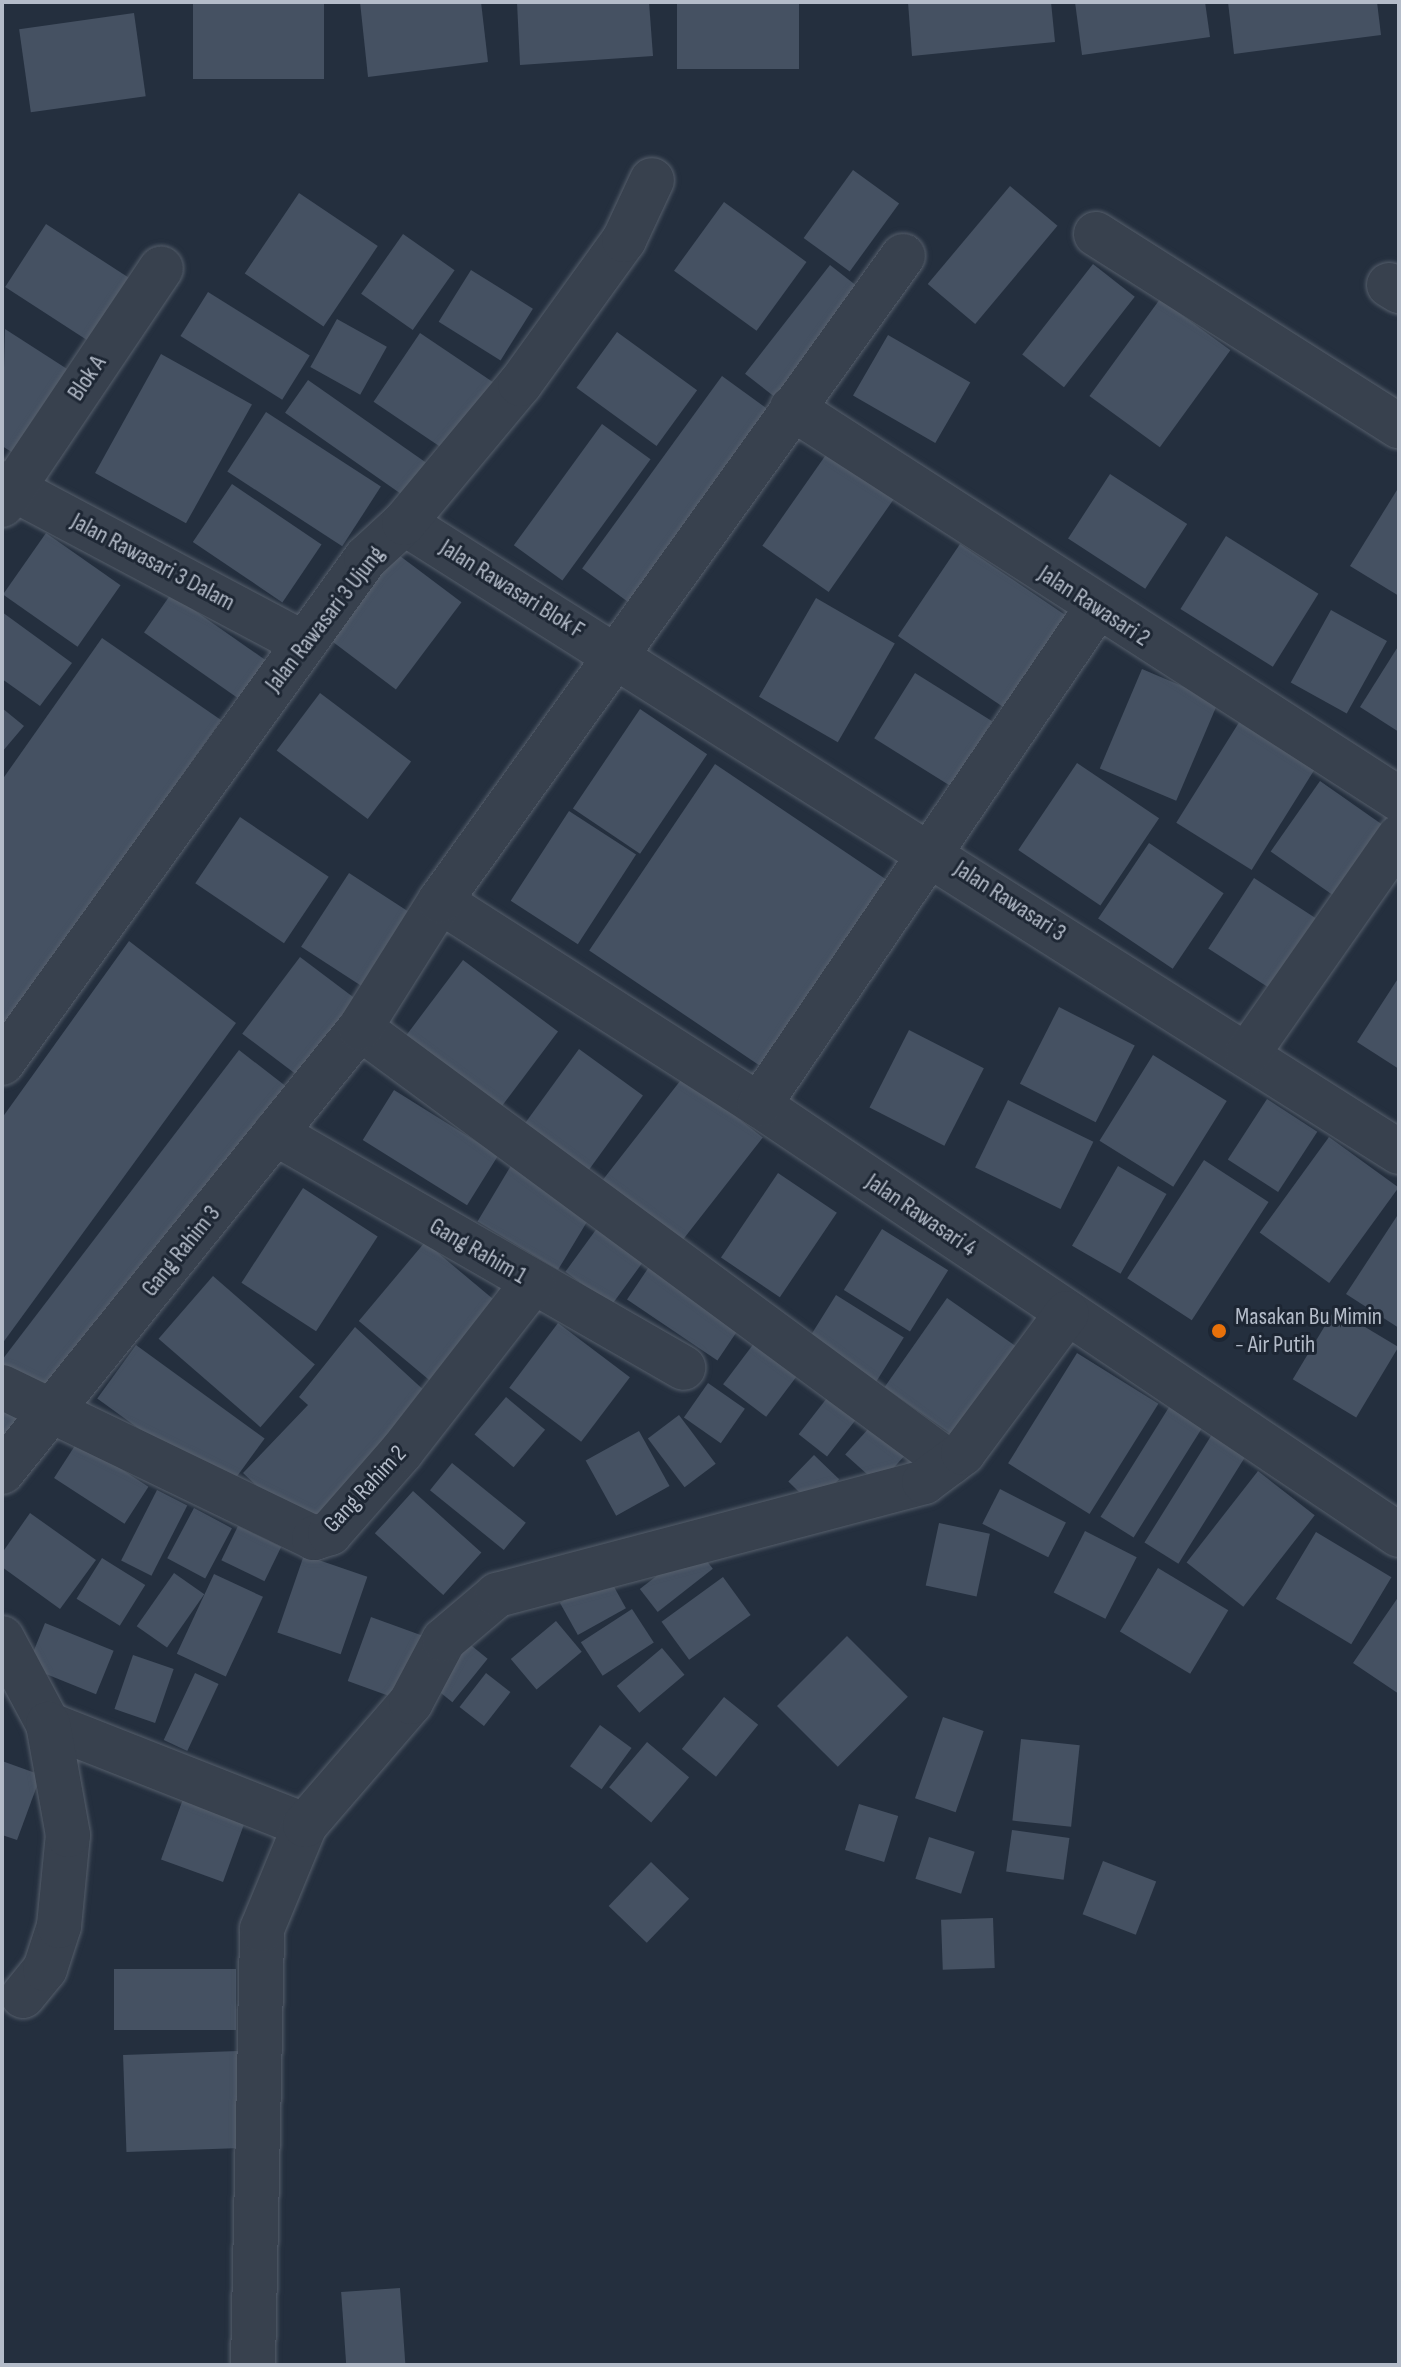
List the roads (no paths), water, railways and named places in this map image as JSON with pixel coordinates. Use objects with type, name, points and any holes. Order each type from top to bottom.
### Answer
[{"type":"street","name":"Jalan Rawasari 3 Ujung","points":[[2,1063],[366,558],[404,523],[520,384],[624,240],[652,180]]},
{"type":"street","points":[[1096,234],[1399,426]]},
{"type":"street","name":"Gang Rahim 3","points":[[2,1472],[360,1028],[440,901],[903,256]]},
{"type":"street","name":"Blok A","points":[[6,492],[161,268]]},
{"type":"street","name":"Jalan Rawasari 2","points":[[792,408],[1096,609],[1399,799]]},
{"type":"street","name":"Jalan Rawasari 3 Dalam","points":[[6,492],[303,643]]},
{"type":"street","name":"Jalan Rawasari Blok F","points":[[404,523],[619,655]]},
{"type":"street","points":[[759,1105],[934,852],[1096,609]]},
{"type":"street","name":"Jalan Rawasari 3","points":[[619,655],[934,852],[1399,1152]]},
{"type":"street","points":[[1248,1053],[1399,837]]},
{"type":"street","name":"Jalan Rawasari 4","points":[[440,901],[759,1105],[1399,1535]]},
{"type":"street","points":[[360,1028],[950,1463]]},
{"type":"street","name":"Gang Rahim 1","points":[[275,1133],[683,1368]]},
{"type":"street","name":"Gang Rahim 2","points":[[53,1412],[314,1538],[322,1537],[402,1451],[533,1283]]},
{"type":"street","points":[[253,2365],[256,1978],[262,1929],[305,1825],[411,1702],[444,1640],[497,1595],[901,1490],[950,1463],[977,1436],[1067,1313]]},
{"type":"street","points":[[2,1387],[53,1412]]},
{"type":"street","points":[[2,1638],[48,1724],[68,1835],[59,1926],[45,1969],[23,1996]]},
{"type":"street","points":[[48,1724],[305,1825]]},
{"type":"place","name":"Masakan Bu Mimin - Air Putih","points":[[1219,1331]]}]
